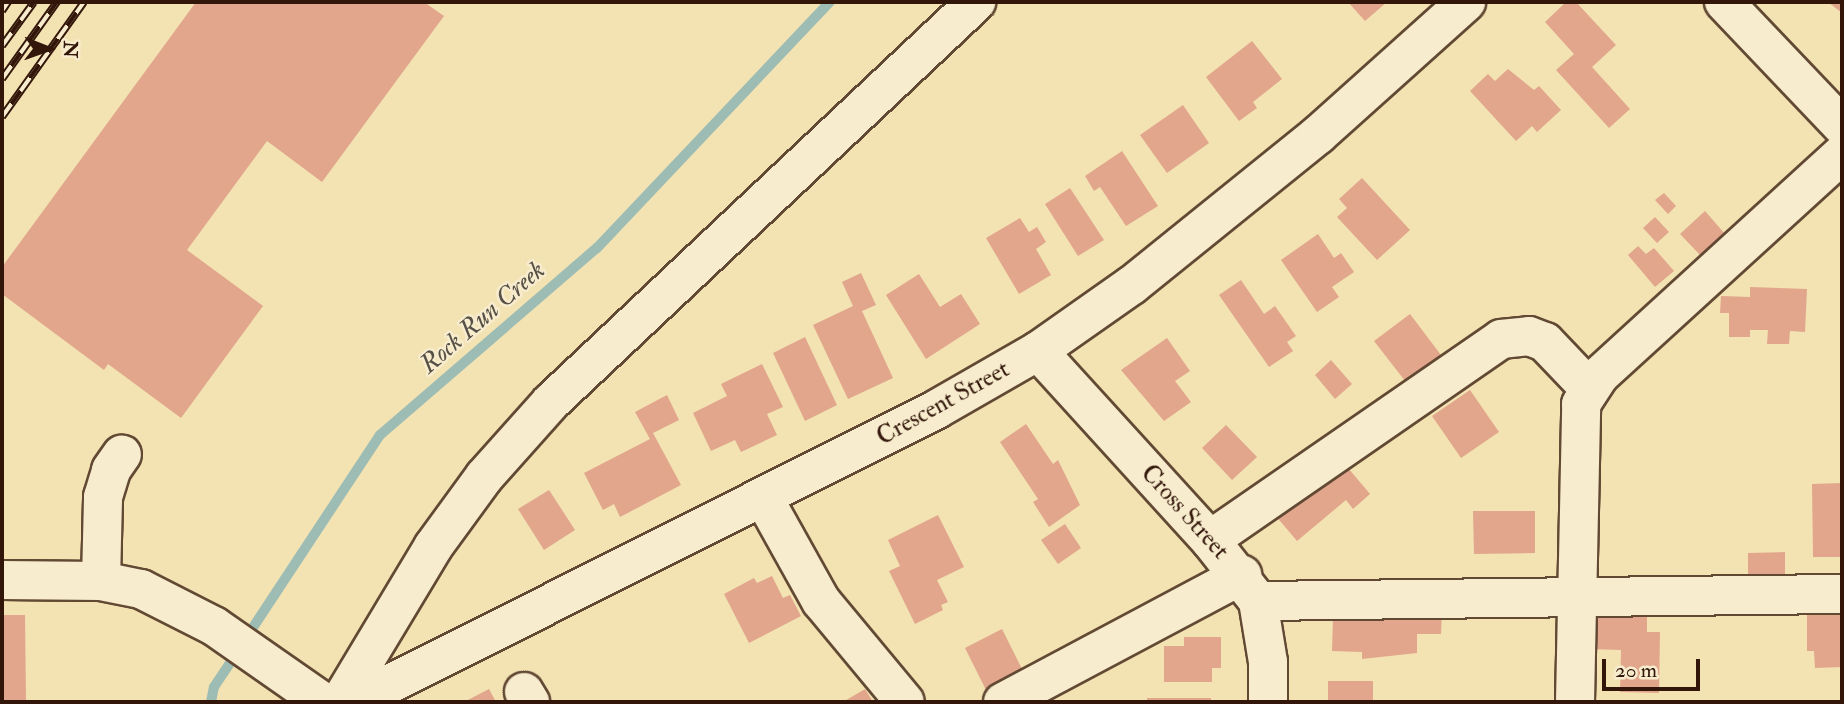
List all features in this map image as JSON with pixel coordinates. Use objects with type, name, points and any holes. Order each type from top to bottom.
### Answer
[{"type":"street","points":[[340,702],[433,547],[484,477],[551,402],[976,2]]},
{"type":"street","name":"Crescent Street","points":[[354,702],[937,409],[1038,351],[1132,285],[1318,135],[1466,2]]},
{"type":"street","points":[[1724,2],[1842,126]]},
{"type":"street","points":[[1575,702],[1579,422],[1589,388],[1842,154]]},
{"type":"street","points":[[1210,540],[1501,339],[1529,336],[1545,342],[1589,388]]},
{"type":"street","name":"Cross Street","points":[[1038,351],[1210,540],[1250,588]]},
{"type":"street","points":[[101,581],[103,496],[111,470],[122,454]]},
{"type":"street","points":[[763,497],[821,600],[905,702]]},
{"type":"street","points":[[2,580],[101,581],[141,589],[214,626],[323,702]]},
{"type":"street","points":[[1250,588],[1268,662],[1268,702]]},
{"type":"street","points":[[1003,702],[1250,588],[1576,597],[1842,594]]},
{"type":"building","points":[[196,2],[424,2],[444,16],[322,182],[267,141],[187,250],[263,306],[181,418],[108,364],[104,370],[2,294],[2,267]]},
{"type":"building","points":[[1348,2],[1387,2],[1365,21]]},
{"type":"building","points":[[1566,2],[1576,2],[1616,45],[1592,67],[1630,109],[1609,128],[1556,70],[1574,54],[1545,22]]},
{"type":"building","points":[[1828,2],[1842,2],[1842,13]]},
{"type":"building","points":[[1252,41],[1282,79],[1253,102],[1257,108],[1239,121],[1206,77]]},
{"type":"building","points":[[1508,69],[1534,90],[1539,86],[1561,110],[1537,132],[1532,126],[1516,141],[1470,91],[1488,74],[1495,81]]},
{"type":"building","points":[[1183,105],[1209,143],[1167,173],[1140,135]]},
{"type":"building","points":[[1122,151],[1158,206],[1126,226],[1100,187],[1094,191],[1085,176]]},
{"type":"building","points":[[1362,178],[1410,230],[1377,260],[1337,217],[1347,208],[1339,199]]},
{"type":"building","points":[[1070,188],[1104,240],[1078,256],[1045,204]]},
{"type":"building","points":[[1664,193],[1676,206],[1668,214],[1655,200]]},
{"type":"building","points":[[1705,211],[1725,234],[1701,256],[1680,234]]},
{"type":"building","points":[[1655,217],[1669,232],[1657,243],[1643,228]]},
{"type":"building","points":[[1020,218],[1029,232],[1037,227],[1046,242],[1036,249],[1051,275],[1019,294],[986,238]]},
{"type":"building","points":[[1318,234],[1334,258],[1341,253],[1354,272],[1332,287],[1339,297],[1317,312],[1281,260]]},
{"type":"building","points":[[1638,246],[1646,254],[1654,248],[1674,271],[1655,287],[1628,255]]},
{"type":"building","points":[[861,273],[876,305],[862,311],[893,378],[848,399],[813,325],[853,306],[842,282]]},
{"type":"building","points":[[919,274],[940,307],[961,294],[980,324],[926,359],[886,295]]},
{"type":"building","points":[[1241,280],[1264,314],[1275,306],[1296,336],[1287,342],[1293,351],[1269,367],[1219,295]]},
{"type":"building","points":[[1750,287],[1807,289],[1805,332],[1790,331],[1789,344],[1767,344],[1768,330],[1750,330],[1750,337],[1729,337],[1729,313],[1720,313],[1721,296],[1750,297]]},
{"type":"building","points":[[1410,314],[1444,359],[1409,386],[1374,341]]},
{"type":"building","points":[[805,337],[837,405],[805,421],[773,353]]},
{"type":"building","points":[[1167,338],[1190,371],[1175,381],[1191,402],[1164,421],[1121,370]]},
{"type":"building","points":[[1331,360],[1352,384],[1335,399],[1315,375]]},
{"type":"building","points":[[762,364],[783,407],[767,414],[777,435],[741,452],[735,440],[711,451],[693,413],[727,396],[721,384]]},
{"type":"building","points":[[1470,390],[1499,432],[1461,458],[1432,416]]},
{"type":"building","points":[[667,395],[679,420],[653,433],[681,485],[620,517],[614,504],[603,510],[584,473],[650,439],[635,412]]},
{"type":"building","points":[[1026,424],[1053,464],[1058,460],[1080,505],[1049,527],[1033,502],[1038,499],[1000,442]]},
{"type":"building","points":[[1226,425],[1257,457],[1232,480],[1202,448]]},
{"type":"building","points":[[1338,456],[1370,494],[1353,509],[1346,500],[1297,541],[1270,509]]},
{"type":"building","points":[[1842,483],[1842,557],[1813,557],[1812,484]]},
{"type":"building","points":[[549,490],[575,530],[544,550],[518,509]]},
{"type":"building","points":[[1473,511],[1535,511],[1535,553],[1474,554]]},
{"type":"building","points":[[938,515],[964,567],[937,580],[948,602],[941,605],[943,610],[915,624],[889,571],[900,566],[888,540]]},
{"type":"building","points":[[1065,524],[1081,548],[1058,564],[1041,540]]},
{"type":"building","points":[[1785,552],[1785,575],[1748,576],[1748,553]]},
{"type":"building","points":[[772,576],[783,598],[790,595],[801,616],[749,643],[724,594],[754,578],[757,583]]},
{"type":"building","points":[[1590,608],[1647,615],[1647,632],[1660,632],[1659,693],[1620,692],[1621,650],[1589,649]]},
{"type":"building","points":[[1807,611],[1842,611],[1842,667],[1815,668],[1814,651],[1807,651]]},
{"type":"building","points":[[1442,612],[1441,634],[1417,634],[1417,653],[1362,659],[1362,652],[1332,651],[1333,617]]},
{"type":"building","points":[[2,615],[25,615],[26,702],[2,702]]},
{"type":"building","points":[[1002,629],[1024,673],[987,692],[965,648]]},
{"type":"building","points":[[1184,637],[1221,637],[1221,668],[1212,668],[1212,682],[1164,682],[1164,646],[1184,646]]},
{"type":"building","points":[[1328,681],[1373,681],[1373,702],[1328,702]]},
{"type":"building","points":[[489,689],[496,702],[464,702]]},
{"type":"building","points":[[865,689],[873,702],[843,702]]},
{"type":"building","points":[[1147,698],[1211,698],[1211,702],[1147,702]]},
{"type":"waterway","name":"Rock Run Creek","points":[[246,638],[380,435],[597,248],[830,2]]},
{"type":"waterway","name":"Rock Run Creek","points":[[211,702],[214,687],[238,651]]},
{"type":"railway","points":[[2,11],[8,2]]},
{"type":"railway","points":[[2,46],[34,2]]},
{"type":"railway","points":[[2,79],[57,2]]},
{"type":"railway","points":[[2,117],[84,2]]}]
